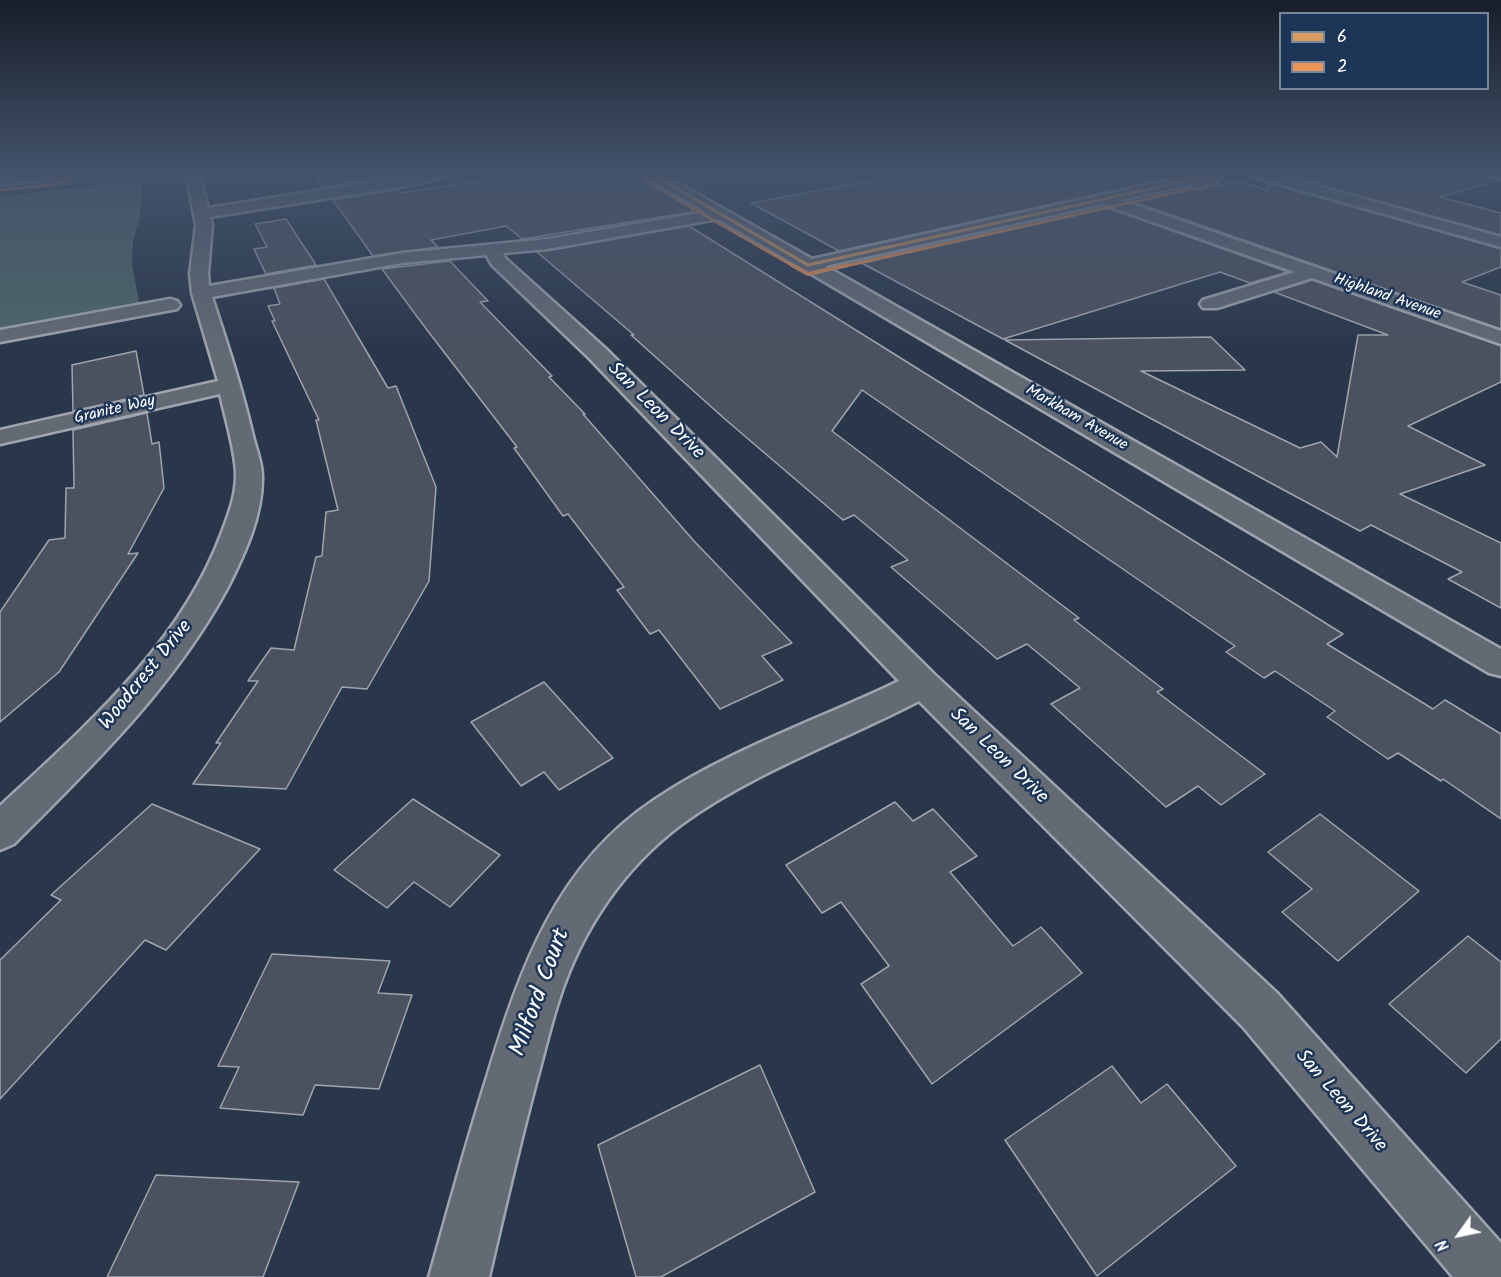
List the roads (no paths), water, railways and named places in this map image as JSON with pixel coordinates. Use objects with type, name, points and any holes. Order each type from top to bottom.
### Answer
[{"type":"street","name":"Woodcrest Drive","points":[[0,832],[97,738],[162,663],[196,616],[227,560],[245,509],[249,474],[230,385],[201,293],[203,234]]},
{"type":"street","points":[[201,293],[402,258],[548,244],[608,234]]},
{"type":"street","name":"Markham Avenue","points":[[754,234],[1501,664]]},
{"type":"street","points":[[808,265],[948,234]]},
{"type":"street","name":"Highland Avenue","points":[[1203,234],[1501,338]]},
{"type":"street","points":[[1471,234],[1501,242]]},
{"type":"street","name":"San Leon Drive","points":[[492,249],[498,261],[597,353],[923,684],[1260,1010],[1491,1277]]},
{"type":"street","points":[[1210,304],[1313,272]]},
{"type":"street","points":[[0,336],[170,304]]},
{"type":"street","name":"Granite Way","points":[[0,437],[230,385]]},
{"type":"street","name":"Milford Court","points":[[459,1277],[491,1148],[539,989],[569,919],[613,859],[667,812],[730,775],[873,711],[923,684]]}]
